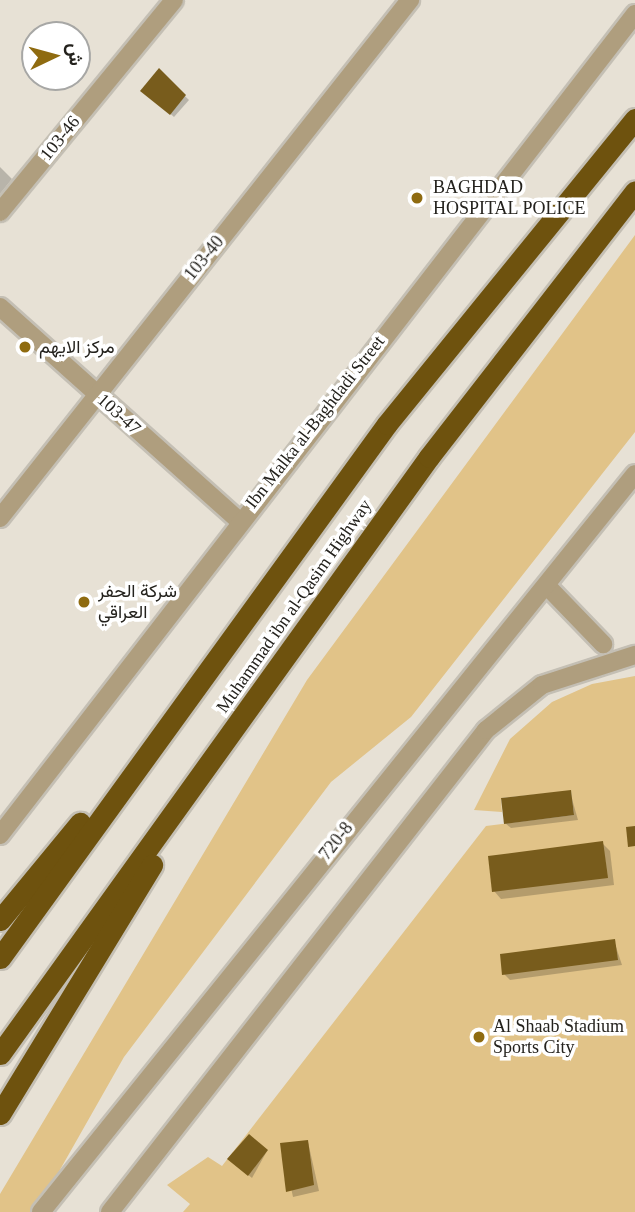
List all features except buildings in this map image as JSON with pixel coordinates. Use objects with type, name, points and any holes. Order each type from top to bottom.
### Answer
[{"type":"highway","name":"Muhammad ibn al-Qasim Highway","points":[[0,958],[186,694],[387,424],[635,119]]},
{"type":"highway","name":"Muhammad ibn al-Qasim Highway","points":[[0,1055],[429,457],[635,191]]},
{"type":"highway","points":[[0,920],[186,694]]},
{"type":"highway","points":[[0,1114],[237,726]]},
{"type":"street","name":"103-46","points":[[0,212],[174,0]]},
{"type":"street","name":"103-40","points":[[0,517],[410,0]]},
{"type":"street","name":"Ibn Malka al-Baghdadi Street","points":[[0,835],[238,520],[635,14]]},
{"type":"street","name":"103-47","points":[[0,307],[238,520]]},
{"type":"street","name":"720-8","points":[[41,1212],[418,737],[547,586],[635,474]]},
{"type":"street","points":[[547,586],[603,645]]},
{"type":"street","points":[[110,1212],[486,730],[542,685],[614,659],[635,655]]},
{"type":"shaded area","points":[[635,235],[635,432],[411,717],[331,782],[124,1057],[36,1212],[0,1212],[0,1194],[307,680]]},
{"type":"shaded area","name":"Al Shaab Stadium Sports City","points":[[635,676],[635,1212],[183,1212],[190,1204],[167,1185],[208,1157],[222,1166],[486,826],[574,815],[571,791],[501,798],[502,812],[474,810],[510,739],[552,702],[592,684]]},
{"type":"place","name":"BAGHDAD HOSPITAL POLICE","points":[[417,198]]},
{"type":"place","name":"مركز الايهم","points":[[25,347]]},
{"type":"place","name":"شركة الحفر العراقي","points":[[84,602]]},
{"type":"place","name":"Al Shaab Stadium Sports City","points":[[479,1037]]}]
